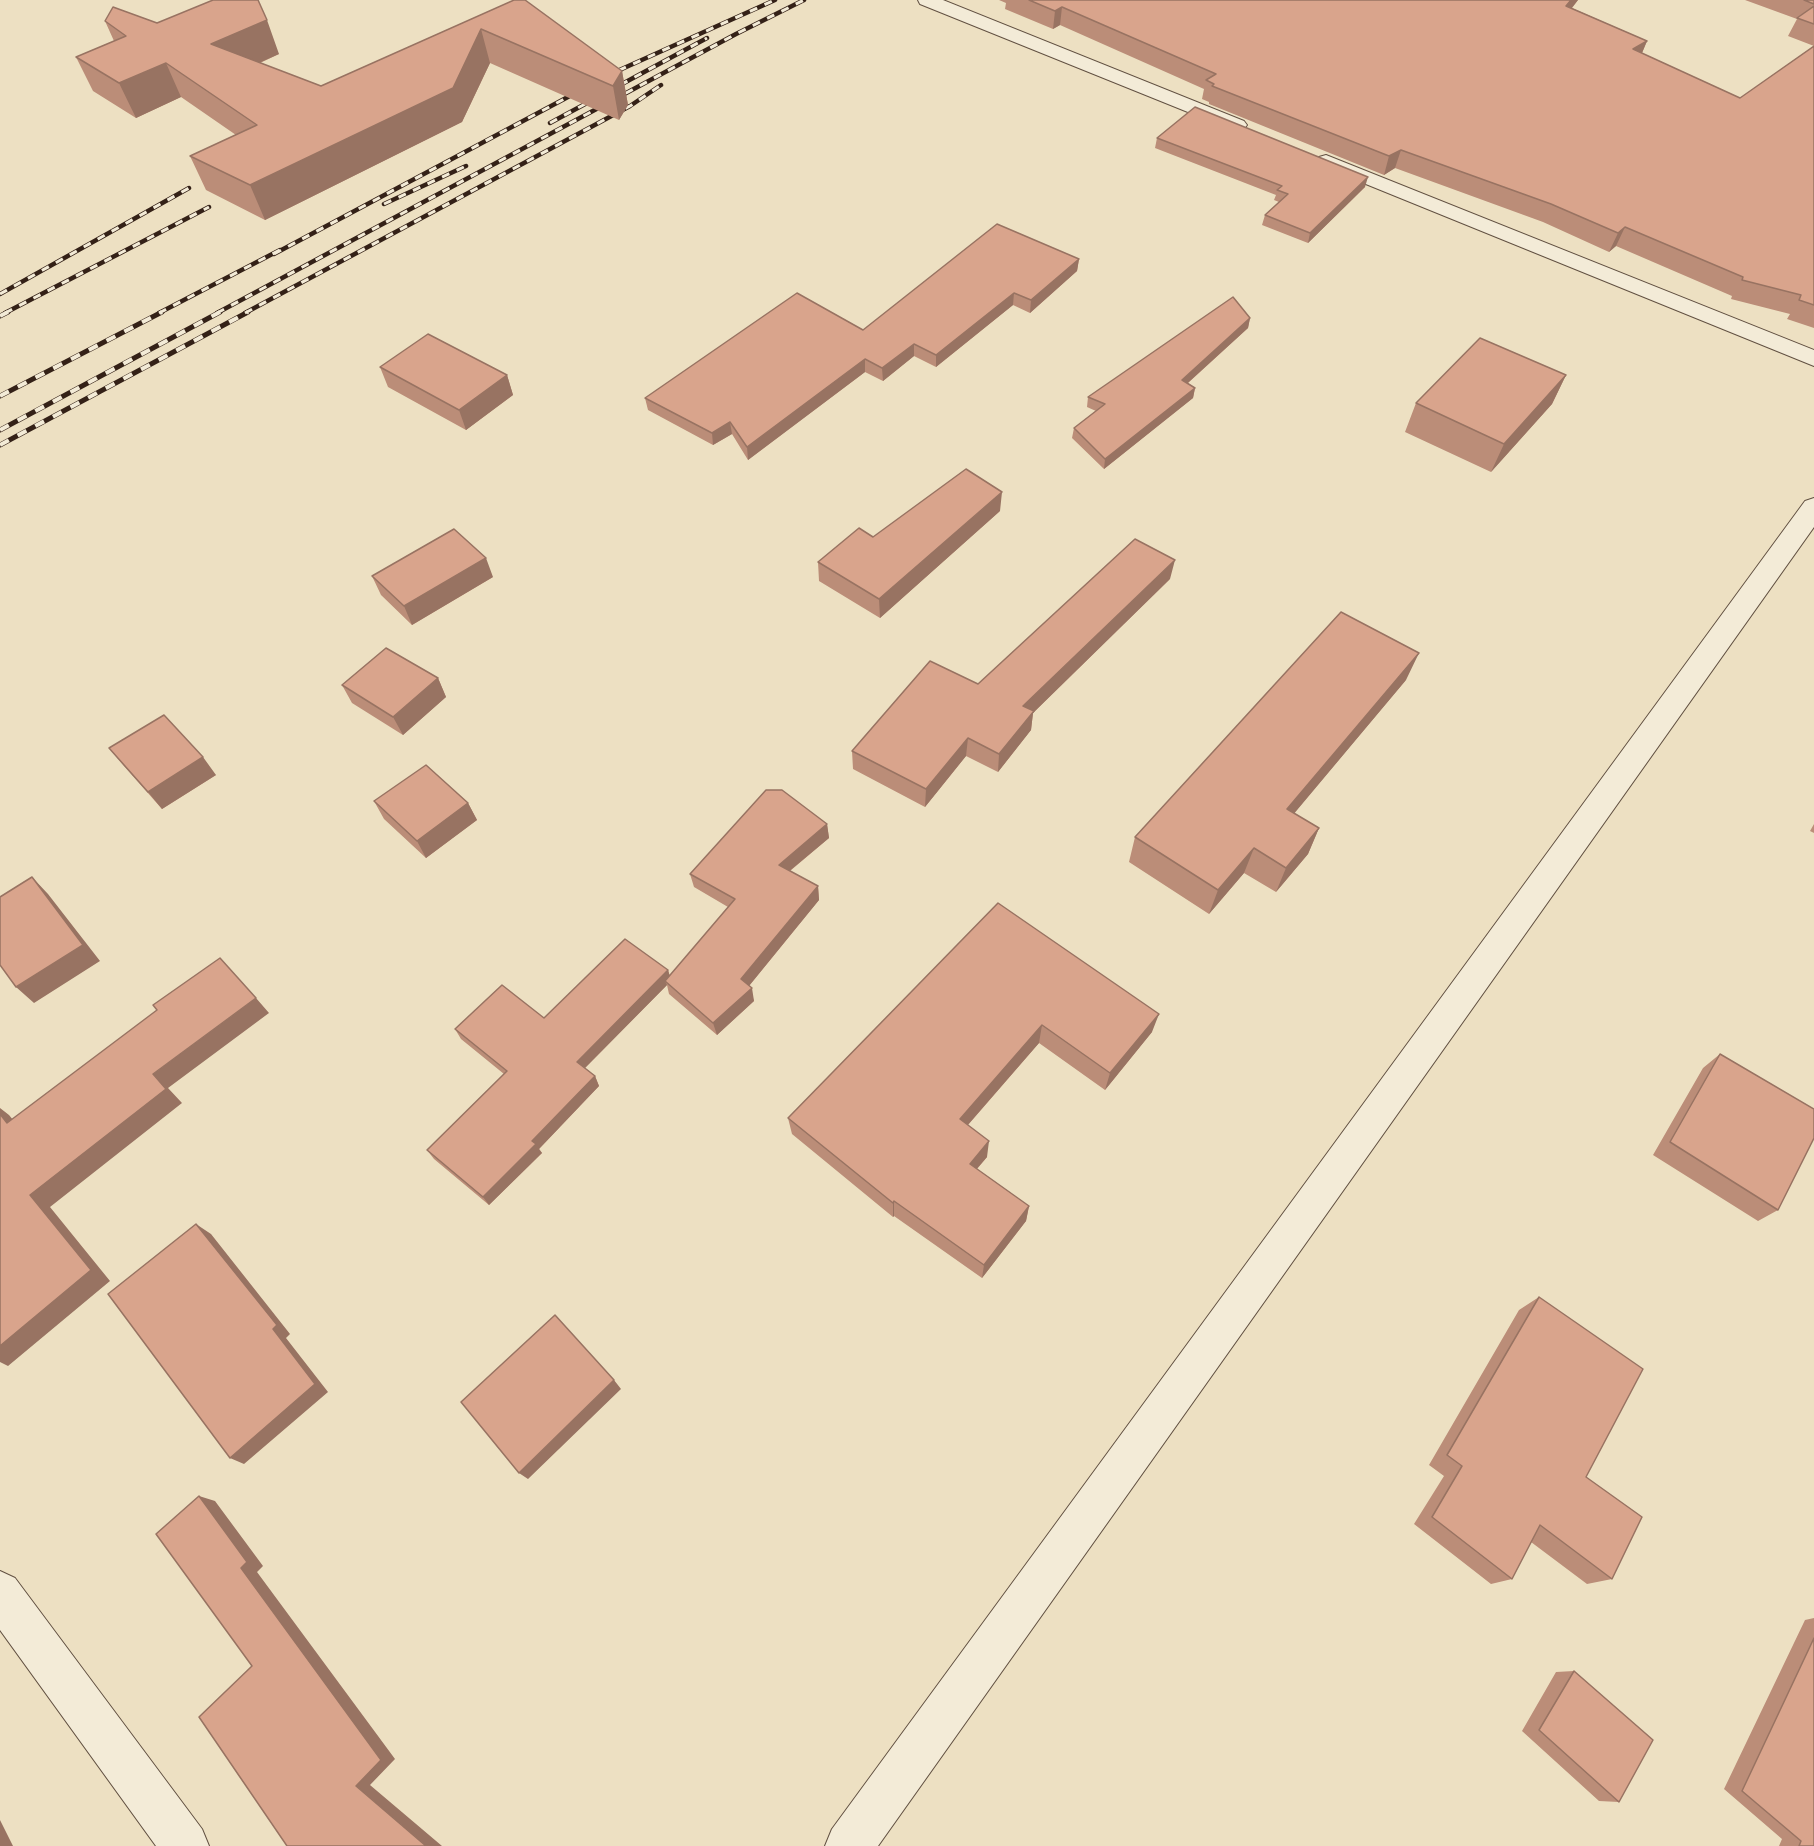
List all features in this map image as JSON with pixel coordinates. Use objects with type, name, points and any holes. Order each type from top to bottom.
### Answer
[{"type":"street","points":[[927,0],[1252,131]]},
{"type":"street","points":[[1307,153],[1814,359]]},
{"type":"street","points":[[849,1846],[1814,507]]},
{"type":"street","points":[[0,1593],[185,1846]]},
{"type":"building","points":[[213,0],[258,0],[267,20],[211,44],[321,86],[514,0],[525,0],[622,71],[613,86],[481,29],[453,88],[250,185],[190,156],[257,125],[166,63],[119,83],[76,57],[126,36],[105,21],[113,7],[157,23]]},
{"type":"building","points":[[1029,0],[1571,0],[1566,6],[1647,41],[1633,49],[1740,98],[1814,46],[1814,305],[1799,300],[1801,295],[1742,280],[1743,277],[1625,227],[1618,233],[1551,204],[1401,150],[1389,156],[1212,86],[1214,84],[1206,80],[1216,74],[1062,7],[1055,11]]},
{"type":"building","points":[[1814,6],[1814,24],[1797,18]]},
{"type":"building","points":[[1195,107],[1368,177],[1310,233],[1265,215],[1288,194],[1277,190],[1282,186],[1157,138]]},
{"type":"building","points":[[997,224],[1079,259],[1031,300],[1014,293],[936,355],[914,344],[882,368],[865,359],[747,447],[730,422],[712,433],[645,398],[797,293],[863,330]]},
{"type":"building","points":[[1233,297],[1250,318],[1182,380],[1195,388],[1105,459],[1074,428],[1105,404],[1088,397]]},
{"type":"building","points":[[428,334],[507,375],[459,410],[380,367]]},
{"type":"building","points":[[1480,338],[1566,375],[1504,444],[1416,403]]},
{"type":"building","points":[[966,469],[1002,492],[879,599],[818,562],[859,528],[873,537]]},
{"type":"building","points":[[454,529],[486,558],[404,606],[372,576]]},
{"type":"building","points":[[1135,539],[1175,560],[1023,706],[1034,711],[999,754],[968,738],[926,789],[852,751],[930,661],[978,684]]},
{"type":"building","points":[[1341,612],[1419,653],[1287,809],[1319,828],[1286,868],[1254,848],[1218,890],[1135,837]]},
{"type":"building","points":[[386,648],[438,678],[393,717],[342,685]]},
{"type":"building","points":[[164,715],[203,757],[148,792],[109,748]]},
{"type":"building","points":[[426,765],[468,803],[417,841],[374,801]]},
{"type":"building","points":[[766,790],[782,790],[827,824],[779,865],[818,886],[741,979],[752,988],[713,1023],[665,981],[735,899],[690,874]]},
{"type":"building","points":[[32,877],[83,945],[16,987],[0,965],[0,897]]},
{"type":"building","points":[[998,903],[1159,1014],[1110,1073],[1042,1025],[960,1119],[989,1141],[970,1164],[1029,1206],[984,1265],[894,1201],[893,1203],[788,1118]]},
{"type":"building","points":[[625,939],[668,970],[577,1062],[595,1076],[532,1141],[536,1144],[483,1197],[427,1150],[507,1071],[455,1029],[502,985],[544,1018]]},
{"type":"building","points":[[220,958],[256,998],[153,1074],[166,1089],[30,1195],[91,1270],[0,1346],[0,1114],[7,1123],[157,1010],[153,1005]]},
{"type":"building","points":[[1720,1054],[1814,1109],[1814,1138],[1778,1210],[1670,1142]]},
{"type":"building","points":[[196,1224],[277,1325],[273,1329],[315,1384],[230,1458],[108,1294]]},
{"type":"building","points":[[1539,1297],[1643,1369],[1586,1477],[1642,1517],[1612,1579],[1540,1525],[1512,1579],[1432,1517],[1462,1466],[1447,1455]]},
{"type":"building","points":[[555,1315],[614,1380],[519,1473],[461,1402]]},
{"type":"building","points":[[199,1496],[247,1562],[241,1568],[381,1760],[356,1786],[426,1846],[287,1846],[199,1717],[252,1666],[156,1534]]},
{"type":"building","points":[[1814,1638],[1814,1846],[1799,1846],[1801,1841],[1742,1791]]},
{"type":"building","points":[[1574,1671],[1653,1740],[1619,1802],[1539,1730]]},
{"type":"railway","points":[[604,77],[775,0]]},
{"type":"railway","points":[[217,313],[736,34],[804,0]]},
{"type":"railway","points":[[550,123],[707,38]]},
{"type":"railway","points":[[245,313],[630,106],[661,85]]},
{"type":"railway","points":[[274,254],[581,90]]},
{"type":"railway","points":[[384,204],[466,166]]},
{"type":"railway","points":[[0,294],[189,188]]},
{"type":"railway","points":[[5,313],[209,207]]},
{"type":"railway","points":[[159,313],[280,250]]},
{"type":"railway","points":[[0,316],[8,312]]},
{"type":"railway","points":[[0,396],[162,312]]},
{"type":"railway","points":[[0,430],[220,312]]},
{"type":"railway","points":[[0,445],[248,312]]}]
